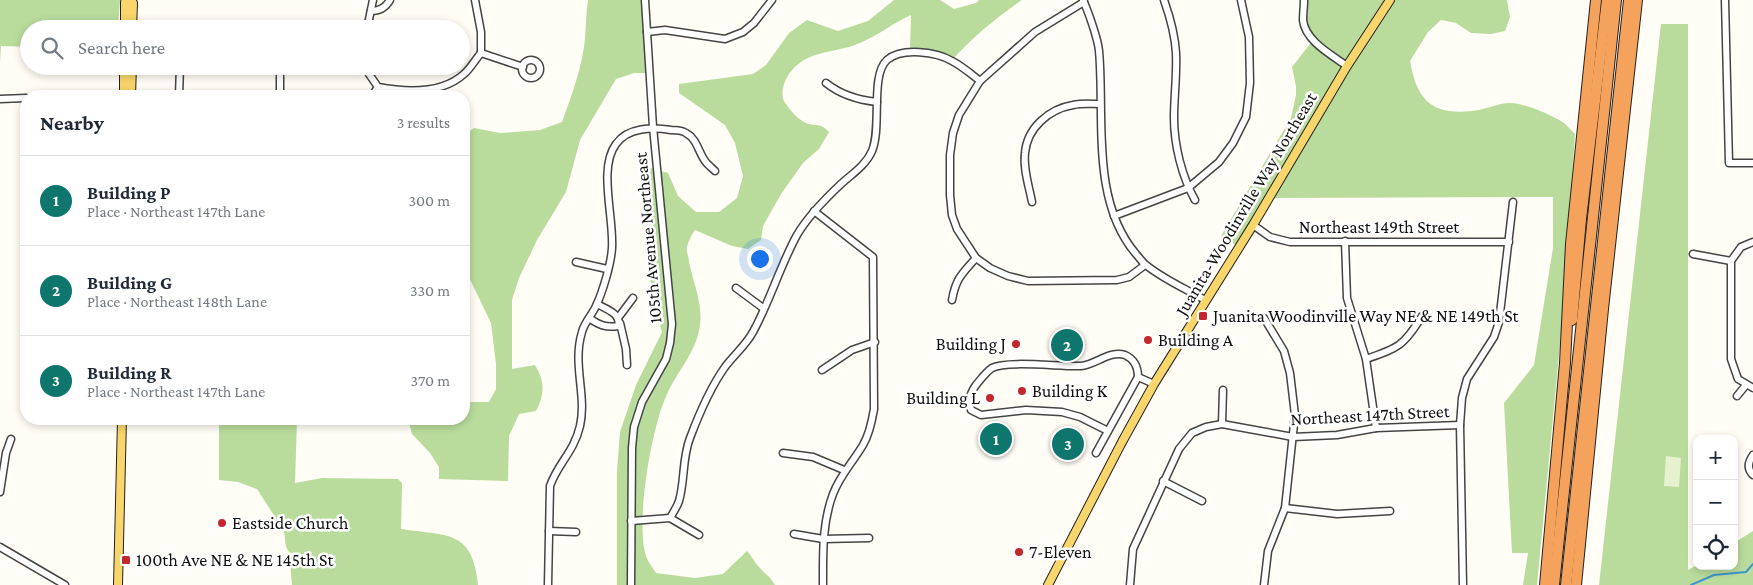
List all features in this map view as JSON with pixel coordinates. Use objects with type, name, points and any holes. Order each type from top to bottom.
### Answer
[{"type":"highway","points":[[1545,585],[1565,363],[1570,244],[1596,0]]},
{"type":"highway","points":[[1565,363],[1574,306],[1581,219],[1607,0]]},
{"type":"highway","points":[[1554,585],[1616,0]]},
{"type":"highway","points":[[1566,585],[1628,0]]},
{"type":"highway","points":[[1576,585],[1604,299],[1637,0]]},
{"type":"main road","points":[[125,20],[126,0]]},
{"type":"main road","points":[[131,0],[132,20]]},
{"type":"main road","name":"Juanita-Woodinville Way Northeast","points":[[1048,585],[1154,384],[1253,225],[1347,66],[1390,0]]},
{"type":"main road","points":[[124,75],[124,90]]},
{"type":"main road","points":[[131,90],[132,75]]},
{"type":"main road","points":[[118,585],[122,425]]},
{"type":"street","points":[[369,20],[373,0]]},
{"type":"street","points":[[371,11],[384,7],[390,0]]},
{"type":"street","points":[[470,67],[481,53],[481,32],[475,0]]},
{"type":"street","name":"105th Avenue Northeast","points":[[631,585],[632,448],[634,427],[642,402],[666,359],[672,324],[652,127],[645,0]]},
{"type":"street","points":[[647,32],[665,30],[725,39],[743,32],[754,23],[772,0]]},
{"type":"street","points":[[1164,0],[1176,53],[1175,140],[1188,188],[1195,200]]},
{"type":"street","points":[[1114,216],[1188,188],[1219,162],[1233,143],[1246,117],[1250,83],[1250,48],[1241,0]]},
{"type":"street","points":[[1304,0],[1303,22],[1306,31],[1317,43],[1347,66]]},
{"type":"street","points":[[1725,0],[1730,163],[1753,163]]},
{"type":"street","points":[[1145,265],[1129,277],[1117,280],[1028,281],[1008,276],[990,268],[976,258],[957,229],[952,215],[950,155],[953,133],[959,115],[980,81],[1035,32],[1083,1],[1099,49],[1100,104],[1105,180],[1114,216],[1123,236],[1145,265],[1205,300]]},
{"type":"street","points":[[481,53],[523,67]]},
{"type":"street","points":[[670,518],[679,502],[682,472],[689,440],[708,396],[725,368],[753,333],[797,235],[814,211],[863,164],[872,151],[876,136],[878,79],[882,67],[888,59],[899,53],[934,54],[952,60],[980,81]]},
{"type":"street","points":[[179,90],[180,75]]},
{"type":"street","points":[[280,75],[280,90]]},
{"type":"street","points":[[370,75],[378,87],[400,90]]},
{"type":"street","points":[[414,90],[450,84],[463,75]]},
{"type":"street","points":[[826,83],[846,95],[864,101],[877,102]]},
{"type":"street","points":[[0,99],[20,98]]},
{"type":"street","points":[[1032,202],[1025,168],[1025,153],[1028,140],[1035,126],[1048,115],[1061,108],[1074,104],[1100,104]]},
{"type":"street","points":[[548,585],[550,486],[554,473],[569,455],[580,426],[582,412],[577,358],[582,330],[597,304],[612,249],[607,169],[609,156],[616,143],[627,134],[652,127],[686,132],[698,147],[705,160],[716,171]]},
{"type":"street","points":[[1463,585],[1460,425],[1462,398],[1467,379],[1494,337],[1499,322],[1513,202]]},
{"type":"street","points":[[814,211],[874,257],[874,408],[864,444],[844,470],[827,511],[823,539],[823,585]]},
{"type":"street","name":"Northeast 149th Street","points":[[1253,225],[1270,237],[1290,242],[1509,242]]},
{"type":"street","points":[[1345,241],[1347,298],[1366,360],[1376,428]]},
{"type":"street","points":[[1753,242],[1741,247],[1731,261],[1731,359],[1738,379],[1753,388]]},
{"type":"street","points":[[1693,254],[1731,261]]},
{"type":"street","points":[[952,300],[954,287],[959,276],[976,258]]},
{"type":"street","points":[[576,262],[608,269]]},
{"type":"street","points":[[736,288],[763,308]]},
{"type":"street","points":[[590,318],[599,325],[618,326],[619,320],[633,298]]},
{"type":"street","points":[[597,304],[612,311],[619,320],[626,349],[627,365]]},
{"type":"street","points":[[1366,360],[1396,349],[1410,335],[1422,316]]},
{"type":"street","points":[[1264,318],[1284,351],[1290,373],[1295,415],[1285,508],[1268,551],[1264,585]]},
{"type":"street","points":[[822,370],[852,350],[875,342]]},
{"type":"street","points":[[1096,453],[1138,377],[1137,368],[1130,358],[1120,354],[1112,355],[1081,366],[995,367],[985,374],[972,392],[971,410],[981,415],[1026,410],[1062,412],[1080,417],[1108,431]]},
{"type":"street","points":[[1138,377],[1154,384]]},
{"type":"street","points":[[1737,396],[1746,384]]},
{"type":"street","points":[[1130,585],[1133,549],[1163,481],[1179,449],[1192,433],[1206,427],[1222,424],[1223,390]]},
{"type":"street","name":"Northeast 147th Street","points":[[1222,424],[1293,437],[1337,435],[1376,428],[1460,425]]},
{"type":"street","points":[[0,492],[6,453],[11,439]]},
{"type":"street","points":[[783,453],[813,457],[844,470]]},
{"type":"street","points":[[1753,455],[1749,467],[1753,475]]},
{"type":"street","points":[[1163,481],[1202,502]]},
{"type":"street","points":[[1285,508],[1337,514],[1390,511]]},
{"type":"street","points":[[632,521],[670,518],[699,535]]},
{"type":"street","points":[[549,531],[576,532]]},
{"type":"street","points":[[794,534],[823,539],[869,538]]},
{"type":"street","points":[[0,547],[65,585]]},
{"type":"green space","points":[[0,0],[120,0],[119,20],[20,20],[20,47],[1,46],[0,63]]},
{"type":"green space","points":[[588,0],[645,0],[649,73],[634,73],[616,79],[580,140],[566,192],[537,240],[519,278],[512,300],[512,369],[535,365],[541,377],[543,388],[536,411],[519,414],[509,436],[508,481],[439,479],[439,467],[430,453],[412,434],[410,425],[470,425],[470,402],[489,402],[496,389],[496,364],[491,323],[470,279],[470,131],[474,128],[500,133],[540,130],[562,122],[582,60]]},
{"type":"green space","points":[[894,0],[940,0],[954,9],[976,3],[979,0],[1022,0],[985,28],[952,60],[910,52],[911,15],[860,43],[819,54],[801,62],[786,79],[783,98],[799,119],[806,123],[821,126],[829,132],[819,149],[803,163],[781,194],[763,226],[761,240],[748,249],[732,246],[695,230],[687,247],[699,301],[700,325],[688,359],[669,390],[651,447],[644,497],[643,540],[646,556],[656,573],[695,578],[723,574],[747,551],[775,585],[617,585],[617,471],[620,432],[636,385],[662,332],[651,293],[649,205],[643,166],[668,173],[678,196],[696,212],[719,212],[737,198],[743,176],[735,143],[725,125],[679,93],[679,84],[753,74],[766,65],[789,33],[807,20],[838,31],[868,21]]},
{"type":"green space","points":[[1304,0],[1507,0],[1510,17],[1505,31],[1491,34],[1471,33],[1456,23],[1441,20],[1428,32],[1410,61],[1417,86],[1428,102],[1436,107],[1458,112],[1472,111],[1505,103],[1516,103],[1556,118],[1575,134],[1562,323],[1537,585],[1523,585],[1528,553],[1512,553],[1504,403],[1534,365],[1553,248],[1553,197],[1269,198],[1253,225],[1236,245],[1221,236],[1291,118],[1296,95],[1292,67],[1313,40],[1303,22]]},
{"type":"green space","points":[[1661,24],[1688,24],[1688,570],[1693,567],[1693,570],[1738,570],[1738,540],[1753,531],[1753,585],[1599,585]]},
{"type":"green space","points":[[219,425],[297,425],[295,483],[322,478],[398,479],[402,483],[401,529],[444,535],[463,545],[470,554],[475,567],[478,585],[292,585],[289,552],[286,547],[284,531],[257,489],[238,482],[219,480]]},
{"type":"green space","points":[[1666,456],[1681,458],[1679,487],[1664,486]]},
{"type":"waterway","points":[[1691,585],[1714,575],[1746,572],[1753,564]]},
{"type":"place","name":"Juanita Woodinville Way NE & NE 149th St","points":[[1203,316]]},
{"type":"place","name":"Building A","points":[[1148,340]]},
{"type":"place","name":"Building J","points":[[1016,344]]},
{"type":"place","name":"Building G","points":[[1067,345]]},
{"type":"place","name":"Building K","points":[[1022,391]]},
{"type":"place","name":"Building L","points":[[990,398]]},
{"type":"place","name":"Building P","points":[[996,439]]},
{"type":"place","name":"Building R","points":[[1068,444]]},
{"type":"place","name":"Eastside Church","points":[[222,523]]},
{"type":"place","name":"7-Eleven","points":[[1019,552]]},
{"type":"place","name":"100th Ave NE & NE 145th St","points":[[126,560]]}]
